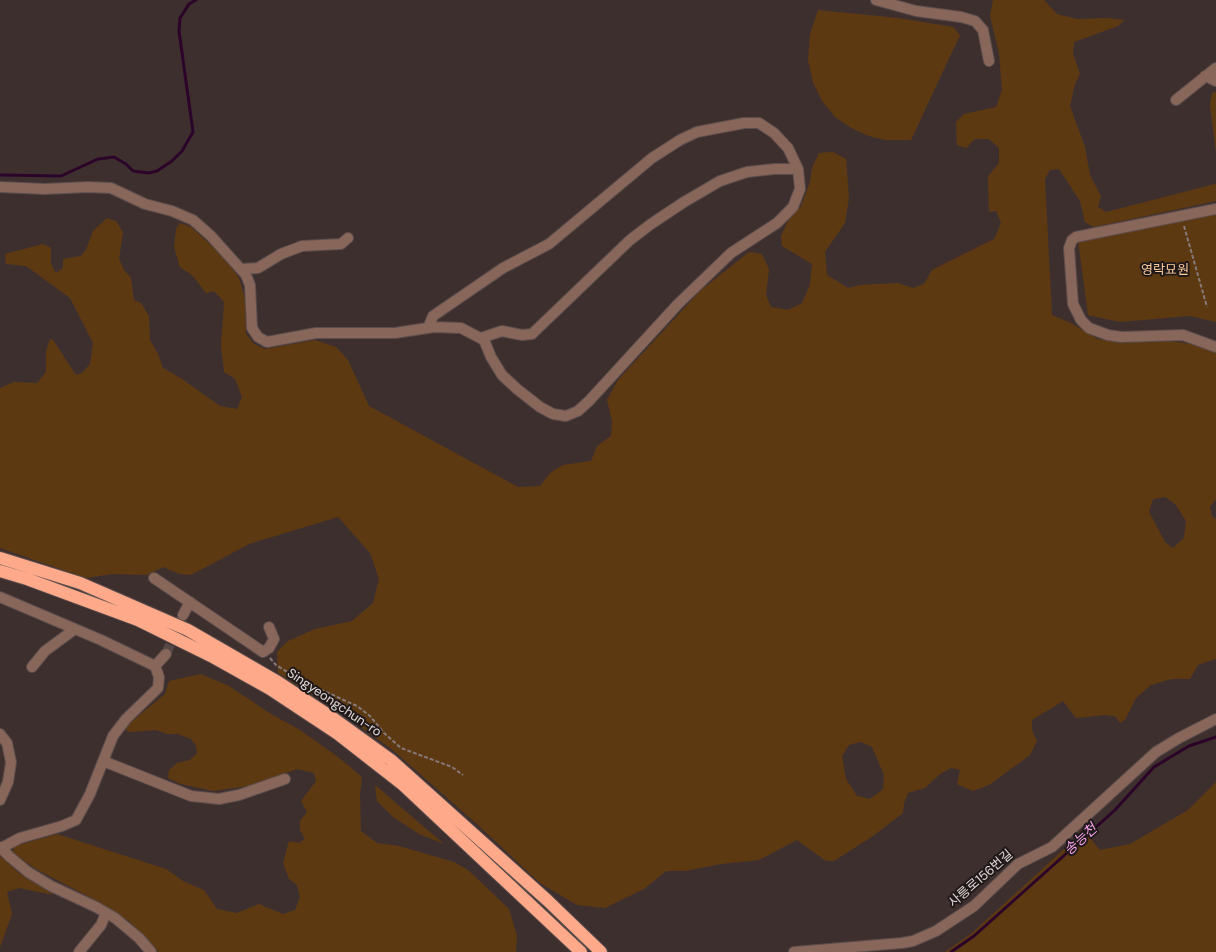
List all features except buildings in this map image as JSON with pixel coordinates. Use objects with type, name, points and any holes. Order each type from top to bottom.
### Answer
[{"type":"highway","name":"Singyeongchun-ro","points":[[0,558],[80,583],[188,630],[278,682],[333,718],[391,760],[547,900],[600,952]]},
{"type":"highway","name":"Singyeongchun-ro","points":[[0,571],[27,579],[138,620],[211,656],[270,689],[338,734],[402,784],[581,952]]},
{"type":"street","points":[[876,0],[916,11],[961,16],[975,21],[983,30],[989,61]]},
{"type":"street","points":[[1176,100],[1216,68]]},
{"type":"street","points":[[1205,76],[1216,81]]},
{"type":"street","points":[[0,187],[45,189],[88,187],[111,188],[145,204],[172,211],[193,220],[211,236],[246,275],[250,285],[252,328],[258,337],[267,342],[316,333],[395,333],[428,328],[461,328],[484,340],[490,357],[502,375],[540,407],[553,414],[566,416],[578,411],[705,277],[731,253],[777,223],[793,207],[800,189],[798,169],[788,148],[774,133],[759,123],[744,123],[697,132],[680,140],[652,158],[549,244],[503,268],[434,316],[428,328]]},
{"type":"street","points":[[481,338],[502,331],[522,335],[532,334],[630,240],[670,211],[720,181],[747,172],[774,169],[798,169]]},
{"type":"street","points":[[1216,209],[1076,237],[1072,240],[1068,248],[1073,304],[1082,320],[1089,328],[1098,332],[1121,337],[1183,335],[1216,347]]},
{"type":"street","points":[[242,269],[258,268],[280,254],[302,246],[341,244],[348,238]]},
{"type":"street","points":[[154,578],[263,652],[269,648],[274,639],[270,627]]},
{"type":"street","points":[[0,597],[75,629],[155,666],[159,677],[158,688],[126,719],[113,736],[88,799],[76,820],[62,826],[20,838],[1,847],[10,858],[28,872],[51,886],[106,913],[139,938],[151,952]]},
{"type":"street","points":[[183,615],[190,602]]},
{"type":"street","points":[[32,667],[45,651],[75,629]]},
{"type":"street","points":[[155,666],[166,654]]},
{"type":"street","name":"사릉로156번길","points":[[794,952],[902,943],[913,941],[936,931],[974,906],[1018,864],[1034,854],[1052,847],[1156,752],[1179,738],[1216,720]]},
{"type":"street","points":[[0,734],[7,743],[11,762],[8,782],[0,800]]},
{"type":"street","points":[[103,761],[191,796],[219,799],[239,795],[285,779]]},
{"type":"street","points":[[78,952],[101,925],[106,913]]},
{"type":"path","points":[[1182,217],[1207,307]]},
{"type":"path","points":[[263,652],[276,665],[302,681],[357,706],[370,716],[384,733],[401,748],[452,767],[463,775]]},
{"type":"green space","points":[[993,0],[1044,0],[1057,14],[1077,19],[1108,18],[1125,20],[1118,26],[1074,42],[1073,54],[1080,74],[1075,84],[1070,106],[1085,147],[1090,175],[1101,196],[1098,207],[1106,212],[1215,184],[1216,182],[1216,201],[1094,227],[1085,222],[1080,201],[1059,169],[1050,170],[1045,179],[1052,315],[1071,323],[1098,339],[1120,343],[1161,340],[1208,346],[1216,350],[1216,499],[1210,507],[1212,516],[1216,519],[1216,659],[1198,665],[1190,679],[1171,679],[1151,685],[1136,698],[1125,720],[1120,723],[1115,716],[1105,715],[1076,718],[1063,701],[1032,720],[1032,730],[1037,741],[1030,755],[989,785],[973,791],[957,784],[960,770],[951,768],[940,774],[925,788],[908,793],[904,803],[903,813],[873,836],[834,861],[826,861],[797,840],[759,860],[721,864],[685,871],[666,871],[644,889],[605,908],[577,905],[540,883],[479,826],[394,751],[336,709],[278,673],[277,652],[288,641],[315,629],[352,621],[373,603],[379,579],[370,553],[338,517],[249,544],[191,575],[180,574],[163,567],[147,575],[113,574],[86,578],[0,548],[0,388],[14,382],[37,383],[46,372],[46,351],[50,339],[53,340],[76,375],[82,373],[90,364],[93,343],[70,298],[26,266],[6,264],[5,254],[43,244],[51,248],[51,264],[56,273],[63,268],[63,259],[81,256],[86,250],[93,231],[107,218],[116,221],[123,232],[119,259],[124,270],[131,278],[134,300],[141,303],[149,316],[150,340],[158,354],[163,368],[182,379],[220,406],[237,409],[242,397],[235,379],[224,372],[221,345],[224,302],[214,291],[206,293],[193,276],[180,267],[174,247],[176,229],[180,223],[191,227],[223,256],[239,278],[245,298],[246,334],[254,344],[265,349],[315,340],[336,347],[348,360],[369,406],[518,487],[540,486],[550,473],[563,465],[591,461],[597,446],[611,436],[612,421],[607,400],[618,380],[700,291],[749,252],[762,254],[769,269],[766,295],[771,307],[788,310],[802,303],[810,284],[812,264],[782,246],[781,236],[789,219],[801,206],[810,182],[812,168],[819,153],[833,152],[846,159],[849,198],[845,223],[825,252],[827,275],[848,288],[860,285],[898,283],[913,288],[924,284],[932,270],[994,239],[1001,223],[996,211],[989,212],[988,176],[999,163],[999,148],[989,139],[975,139],[966,148],[957,145],[956,122],[964,114],[996,107],[1002,90],[999,53],[990,16]],"holes":[[[1165,497],[1175,504],[1186,521],[1184,538],[1173,548],[1165,542],[1149,512],[1153,499]],[[860,742],[872,747],[884,775],[883,789],[870,799],[857,796],[846,779],[842,756],[849,745]]]},
{"type":"green space","points":[[818,10],[898,18],[953,27],[960,35],[911,140],[885,140],[869,136],[853,129],[835,117],[822,101],[813,82],[808,60],[810,34]]},
{"type":"green space","points":[[1216,92],[1216,152],[1210,105],[1212,93]]},
{"type":"green space","name":"영락묘원","points":[[1216,213],[1216,322],[1190,316],[1120,322],[1088,315],[1078,240]]},
{"type":"green space","points":[[201,674],[229,686],[271,714],[300,730],[338,757],[362,777],[360,795],[361,831],[377,843],[399,846],[454,862],[468,870],[509,909],[517,936],[516,952],[159,952],[129,921],[93,899],[36,869],[13,853],[14,846],[57,834],[166,869],[183,881],[204,890],[217,909],[237,913],[259,904],[283,914],[295,910],[300,897],[297,885],[289,879],[283,863],[289,841],[299,843],[305,839],[300,830],[300,821],[307,812],[301,801],[316,781],[314,773],[297,769],[249,786],[213,791],[181,784],[168,778],[169,770],[177,763],[190,760],[197,753],[196,745],[191,739],[178,734],[167,734],[156,730],[128,732],[125,727],[165,694],[169,681]]},
{"type":"green space","points":[[1216,782],[1216,952],[945,952],[972,933],[1084,831],[1100,850],[1130,844],[1188,810]]},
{"type":"green space","points":[[375,785],[444,844],[419,834],[393,817],[377,801]]},
{"type":"green space","points":[[0,856],[20,874],[54,895],[19,888],[7,892],[12,914],[0,947]]},
{"type":"waterway","points":[[0,175],[61,176],[98,159],[114,157],[126,164],[133,171],[149,173],[157,171],[172,161],[182,151],[193,132],[179,31],[180,18],[189,4],[196,0]]},
{"type":"waterway","name":"송능천","points":[[951,952],[974,936],[1115,810],[1154,767],[1189,746],[1216,737]]},
{"type":"tunnel","points":[[166,654],[183,615]]}]
